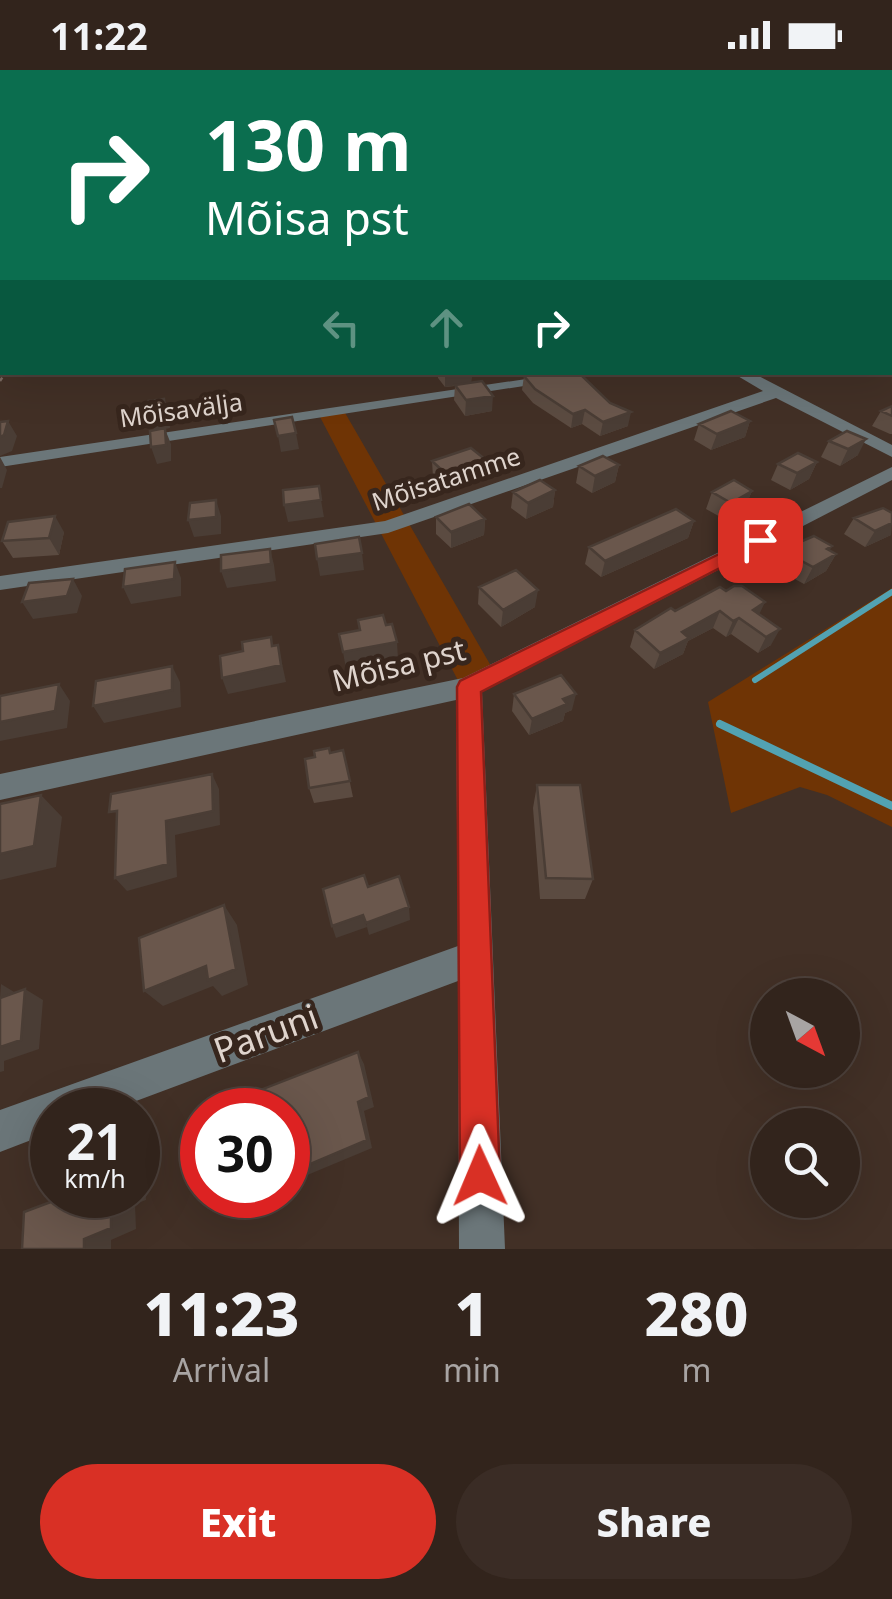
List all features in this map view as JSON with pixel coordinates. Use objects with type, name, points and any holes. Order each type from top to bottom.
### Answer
[{"type":"street","name":"Mõisavälja","points":[[0,462],[587,375]]},
{"type":"street","points":[[744,375],[892,452]]},
{"type":"street","name":"Mõisatamme","points":[[0,583],[388,527],[777,392]]},
{"type":"street","name":"Mõisa pst","points":[[0,787],[469,687],[892,472]]},
{"type":"street","points":[[469,687],[482,1249]]},
{"type":"street","name":"Paruni","points":[[118,1088],[475,957]]},
{"type":"street","name":"Paruni","points":[[0,1131],[30,1120]]},
{"type":"shaded area","points":[[344,411],[495,673],[462,688],[319,415]]},
{"type":"shaded area","points":[[892,588],[892,827],[827,795],[800,787],[731,813],[708,702]]},
{"type":"building","points":[[581,375],[610,403],[631,412],[603,422],[585,410],[573,414],[535,389],[524,376]]},
{"type":"building","points":[[482,381],[493,396],[466,400],[455,385]]},
{"type":"building","points":[[164,399],[165,412],[149,415],[148,401]]},
{"type":"building","points":[[731,411],[750,421],[717,434],[699,424]]},
{"type":"building","points":[[292,417],[296,433],[278,436],[274,420]]},
{"type":"building","points":[[8,421],[4,435],[0,437],[0,422]]},
{"type":"building","points":[[165,428],[166,445],[151,447],[150,431]]},
{"type":"building","points":[[847,431],[866,439],[848,449],[829,441]]},
{"type":"building","points":[[471,448],[486,460],[445,473],[432,461]]},
{"type":"building","points":[[798,453],[817,462],[797,473],[778,464]]},
{"type":"building","points":[[603,456],[619,465],[595,476],[579,466]]},
{"type":"building","points":[[540,480],[555,490],[528,503],[513,492]]},
{"type":"building","points":[[734,480],[752,491],[731,503],[712,492]]},
{"type":"building","points":[[319,486],[321,500],[284,505],[283,490]]},
{"type":"building","points":[[216,500],[216,517],[188,520],[190,503]]},
{"type":"building","points":[[469,504],[485,519],[451,532],[436,517]]},
{"type":"building","points":[[883,508],[892,513],[892,523],[875,531],[854,518]]},
{"type":"building","points":[[676,509],[694,521],[605,561],[589,547]]},
{"type":"building","points":[[55,516],[49,538],[2,541],[8,522]]},
{"type":"building","points":[[814,536],[832,546],[827,549],[836,554],[813,567],[781,550]]},
{"type":"building","points":[[359,537],[362,553],[317,559],[315,544]]},
{"type":"building","points":[[270,549],[271,564],[221,571],[221,555]]},
{"type":"building","points":[[175,562],[174,579],[123,587],[125,569]]},
{"type":"building","points":[[516,570],[538,590],[503,610],[479,587]]},
{"type":"building","points":[[73,579],[67,596],[22,602],[29,583]]},
{"type":"building","points":[[742,586],[765,602],[753,610],[780,629],[766,637],[739,618],[733,621],[720,611],[682,632],[689,638],[660,653],[635,630],[671,608],[675,611],[720,587],[726,591]]},
{"type":"building","points":[[383,615],[386,625],[392,624],[397,642],[343,652],[339,634],[360,630],[358,620]]},
{"type":"building","points":[[271,637],[272,646],[278,645],[281,665],[222,678],[220,656],[243,651],[242,642]]},
{"type":"building","points":[[172,666],[172,690],[93,706],[96,681]]},
{"type":"building","points":[[561,675],[576,694],[563,699],[567,704],[532,719],[514,694]]},
{"type":"building","points":[[59,684],[55,711],[0,722],[0,696]]},
{"type":"building","points":[[329,748],[330,753],[343,750],[350,781],[309,788],[305,759],[315,757],[314,751]]},
{"type":"building","points":[[212,774],[213,811],[166,821],[168,864],[115,878],[117,811],[109,812],[111,794]]},
{"type":"building","points":[[537,785],[580,785],[593,879],[546,878]]},
{"type":"building","points":[[41,795],[34,846],[0,854],[0,804]]},
{"type":"building","points":[[364,875],[368,887],[399,876],[409,907],[366,923],[363,915],[332,926],[323,889]]},
{"type":"building","points":[[224,905],[236,969],[208,980],[206,966],[144,991],[139,938]]},
{"type":"building","points":[[25,989],[21,1040],[0,1047],[0,998]]},
{"type":"building","points":[[358,1052],[369,1097],[358,1102],[367,1140],[310,1164],[310,1088],[266,1088]]},
{"type":"building","points":[[30,1210],[30,1218],[111,1218],[111,1228],[84,1239],[84,1249],[22,1249],[24,1212]]},
{"type":"waterway","points":[[755,680],[892,592]]},
{"type":"waterway","points":[[720,724],[892,806]]},
{"type":"route","points":[[480,1176],[469,687],[760,540]]}]
